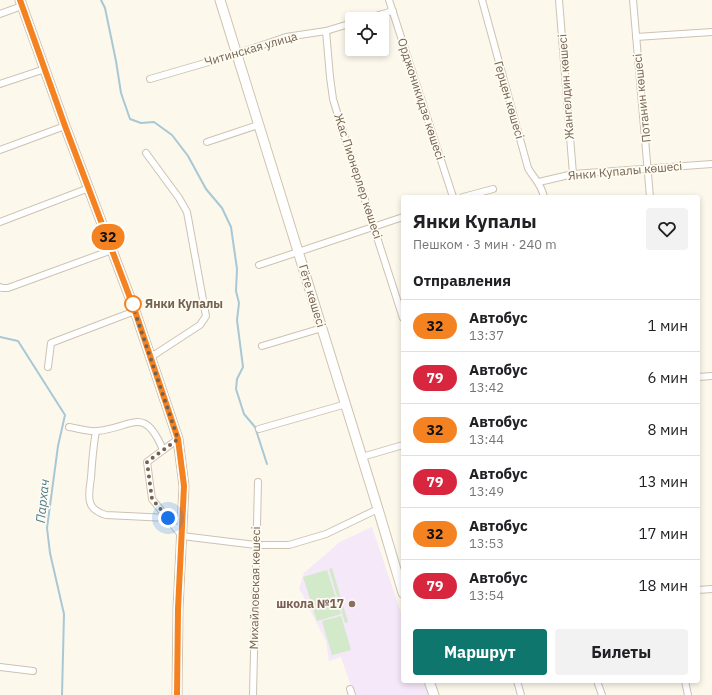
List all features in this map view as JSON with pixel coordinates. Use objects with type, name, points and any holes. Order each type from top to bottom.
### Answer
[{"type":"main road","name":"Гёте көшесі","points":[[220,0],[346,404],[401,586]]},
{"type":"main road","points":[[21,3],[65,126],[135,311],[178,439],[184,486],[178,609],[177,695]]},
{"type":"main road","points":[[430,683],[434,695]]},
{"type":"street","name":"Орджоникидзе көшесі","points":[[389,0],[452,195]]},
{"type":"street","name":"Герцен көшесі","points":[[482,0],[528,168],[531,175],[539,182],[543,195]]},
{"type":"street","name":"Жангелдин көшесі","points":[[559,0],[573,174]]},
{"type":"street","name":"Потанин көшесі","points":[[633,0],[650,195]]},
{"type":"street","points":[[0,14],[21,3]]},
{"type":"street","points":[[389,12],[393,11]]},
{"type":"street","name":"Читинская улица","points":[[150,79],[236,54],[286,37],[326,31],[345,25]]},
{"type":"street","name":"Жас Пионерлер көшесі","points":[[326,31],[333,99],[342,132],[401,312]]},
{"type":"street","points":[[636,37],[712,32]]},
{"type":"street","points":[[0,84],[45,68]]},
{"type":"street","points":[[207,142],[258,125]]},
{"type":"street","points":[[0,150],[65,126]]},
{"type":"street","points":[[146,153],[179,198],[187,212],[206,316],[200,325],[151,357]]},
{"type":"street","name":"Янки Купалы көшесі","points":[[539,182],[573,174],[712,164]]},
{"type":"street","points":[[0,222],[89,188]]},
{"type":"street","points":[[470,195],[493,188]]},
{"type":"street","points":[[259,264],[401,218]]},
{"type":"street","points":[[0,287],[8,288],[112,250]]},
{"type":"street","points":[[48,368],[51,344],[135,311]]},
{"type":"street","points":[[262,346],[322,328]]},
{"type":"street","points":[[700,377],[712,376]]},
{"type":"street","points":[[259,429],[346,404]]},
{"type":"street","points":[[69,427],[96,431],[132,422],[143,423],[152,429],[163,450]]},
{"type":"street","points":[[96,431],[92,455],[89,492],[90,502],[94,509],[98,513],[106,515],[168,518]]},
{"type":"street","points":[[178,439],[147,462],[152,499],[182,536],[256,545],[289,545],[326,534],[378,509]]},
{"type":"street","points":[[362,457],[401,446]]},
{"type":"street","name":"Михайловская көшесі","points":[[253,695],[258,482]]},
{"type":"street","points":[[700,590],[712,589]]},
{"type":"street","points":[[0,667],[32,671]]},
{"type":"street","points":[[518,683],[521,695]]},
{"type":"street","points":[[598,683],[602,695]]},
{"type":"street","points":[[685,683],[688,695]]},
{"type":"shaded area","name":"школа №17","points":[[372,527],[401,613],[401,683],[425,683],[428,695],[354,695],[341,657],[329,661],[326,641],[299,588],[304,573],[340,542]]},
{"type":"green space","points":[[332,568],[348,622],[345,623],[329,569]]},
{"type":"green space","points":[[327,570],[341,614],[317,621],[303,577]]},
{"type":"green space","points":[[341,616],[351,650],[332,655],[322,621]]},
{"type":"waterway","points":[[101,0],[105,8],[121,93],[130,119],[141,123],[154,122],[172,135],[188,156],[206,189],[222,208],[231,227],[237,269],[236,291],[239,303],[237,320],[243,367],[237,379],[236,389],[244,414],[255,427],[267,464]]},
{"type":"waterway","name":"Пархач","points":[[0,337],[18,341],[65,415],[58,446],[47,528],[50,553],[64,614],[62,695]]},
{"type":"bus line","name":"32","points":[[20,0],[65,126],[135,311],[178,439],[184,486],[178,609],[177,695]]},
{"type":"place","name":"Янки Купалы","points":[[133,304]]},
{"type":"place","name":"школа №17","points":[[352,604]]},
{"type":"route","points":[[133,304],[130,298],[178,439],[147,462],[152,499],[168,518]]}]
